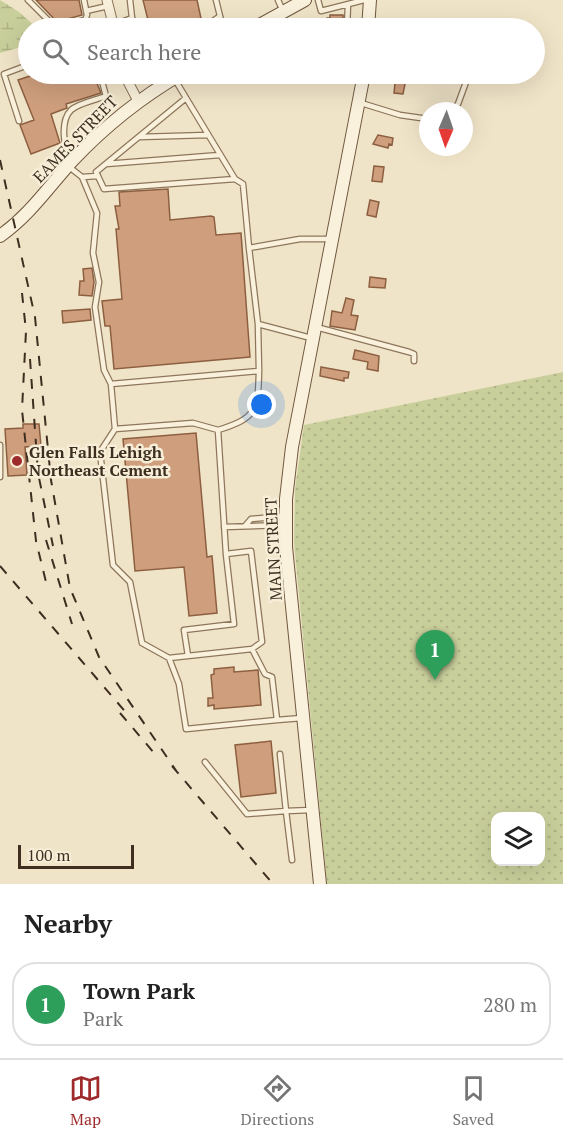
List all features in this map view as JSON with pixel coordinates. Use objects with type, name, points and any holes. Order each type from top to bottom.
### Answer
[{"type":"main road","points":[[272,18],[305,0]]},
{"type":"main road","points":[[369,18],[370,0]]},
{"type":"main road","name":"EAMES STREET","points":[[0,236],[22,219],[106,127],[138,101],[165,84]]},
{"type":"main road","name":"MAIN STREET","points":[[320,884],[286,521],[289,468],[363,84]]},
{"type":"street","points":[[108,3],[110,18]]},
{"type":"street","points":[[129,84],[138,101]]},
{"type":"lane","points":[[28,0],[47,18]]},
{"type":"lane","points":[[84,0],[85,18]]},
{"type":"lane","points":[[130,0],[132,18]]},
{"type":"lane","points":[[216,0],[220,16],[217,18]]},
{"type":"lane","points":[[278,0],[283,12]]},
{"type":"lane","points":[[318,0],[321,11],[364,0]]},
{"type":"lane","points":[[86,11],[108,3]]},
{"type":"lane","points":[[347,18],[348,4]]},
{"type":"lane","points":[[18,69],[4,74],[19,121]]},
{"type":"lane","points":[[102,84],[106,96],[73,108],[66,119],[65,143],[71,164],[82,177],[97,213],[93,253],[99,282],[95,307],[104,370],[111,384],[115,429],[100,452],[113,565],[130,582],[142,643],[169,658],[252,649],[262,642],[251,551],[226,554]]},
{"type":"lane","points":[[115,429],[193,423],[218,430],[241,423],[252,416],[258,400],[258,324],[243,184],[235,179],[186,98],[180,84]]},
{"type":"lane","points":[[459,102],[465,84]]},
{"type":"lane","points":[[186,98],[96,172],[104,189],[235,179]]},
{"type":"lane","points":[[360,103],[400,115],[419,118]]},
{"type":"lane","points":[[138,137],[208,135]]},
{"type":"lane","points":[[106,164],[220,155]]},
{"type":"lane","points":[[82,177],[98,176]]},
{"type":"lane","points":[[249,248],[300,238],[333,239]]},
{"type":"lane","points":[[258,324],[409,351],[414,354],[414,361]]},
{"type":"lane","points":[[111,384],[259,371]]},
{"type":"lane","points":[[188,656],[184,630],[234,624],[226,554],[218,430]]},
{"type":"lane","points":[[0,445],[0,477]]},
{"type":"lane","points":[[245,526],[251,519],[286,521]]},
{"type":"lane","points":[[224,527],[253,528],[286,521]]},
{"type":"lane","points":[[252,649],[265,674],[272,677],[278,720]]},
{"type":"lane","points":[[169,658],[179,684],[186,729],[303,718]]},
{"type":"lane","points":[[280,754],[292,860]]},
{"type":"lane","points":[[205,762],[247,814],[312,810]]},
{"type":"green space","points":[[0,0],[26,18],[18,18],[18,48],[0,53]]},
{"type":"green space","points":[[563,372],[563,884],[327,884],[294,543],[295,489],[304,425]]},
{"type":"building","points":[[36,0],[79,0],[82,15],[71,18],[53,18]]},
{"type":"building","points":[[143,0],[197,0],[201,18],[148,18]]},
{"type":"building","points":[[330,15],[343,15],[343,18],[330,18]]},
{"type":"building","points":[[20,84],[97,84],[101,93],[66,104],[67,108],[51,114],[60,143],[31,154],[20,125],[34,120]]},
{"type":"building","points":[[395,84],[405,84],[403,94],[394,93]]},
{"type":"building","points":[[378,135],[393,138],[392,145],[389,144],[388,148],[373,144]]},
{"type":"building","points":[[374,166],[384,167],[382,182],[372,181]]},
{"type":"building","points":[[168,189],[170,220],[211,216],[214,217],[216,235],[241,233],[250,357],[114,369],[110,326],[105,326],[102,301],[122,299],[116,229],[119,229],[115,206],[120,206],[119,192]]},
{"type":"building","points":[[370,200],[379,202],[376,217],[367,215]]},
{"type":"building","points":[[92,268],[94,282],[92,296],[79,295],[80,281],[84,281],[83,269]]},
{"type":"building","points":[[370,277],[386,279],[385,288],[369,287]]},
{"type":"building","points":[[346,298],[354,300],[351,315],[358,316],[355,330],[330,326],[332,311],[342,313]]},
{"type":"building","points":[[90,309],[91,320],[63,323],[62,311]]},
{"type":"building","points":[[355,350],[379,356],[378,371],[367,369],[368,362],[353,359]]},
{"type":"building","points":[[321,367],[349,372],[348,378],[344,378],[344,381],[320,376]]},
{"type":"building","name":"Glen Falls Lehigh Northeast Cement","points":[[23,424],[39,424],[41,446],[25,447],[27,475],[8,476],[5,429],[23,428]]},
{"type":"building","points":[[196,433],[207,557],[212,556],[217,613],[189,616],[184,567],[135,571],[123,439]]},
{"type":"building","points":[[234,667],[234,672],[258,670],[261,705],[214,709],[214,705],[208,706],[208,698],[213,698],[211,675],[214,674],[214,669]]},
{"type":"building","points":[[271,741],[276,793],[241,797],[235,745]]},
{"type":"railway","points":[[0,160],[35,317],[51,480],[70,588],[99,657],[177,772]]},
{"type":"railway","points":[[22,293],[26,331],[22,410],[36,541],[46,582]]},
{"type":"railway","points":[[30,359],[38,473],[53,546]]},
{"type":"railway","points":[[46,540],[72,624]]},
{"type":"railway","points":[[0,566],[129,716]]},
{"type":"railway","points":[[120,713],[155,754]]},
{"type":"railway","points":[[172,766],[273,884]]},
{"type":"place","name":"Glen Falls Lehigh Northeast Cement","points":[[17,461]]},
{"type":"place","name":"Town Park","points":[[435,680]]}]
